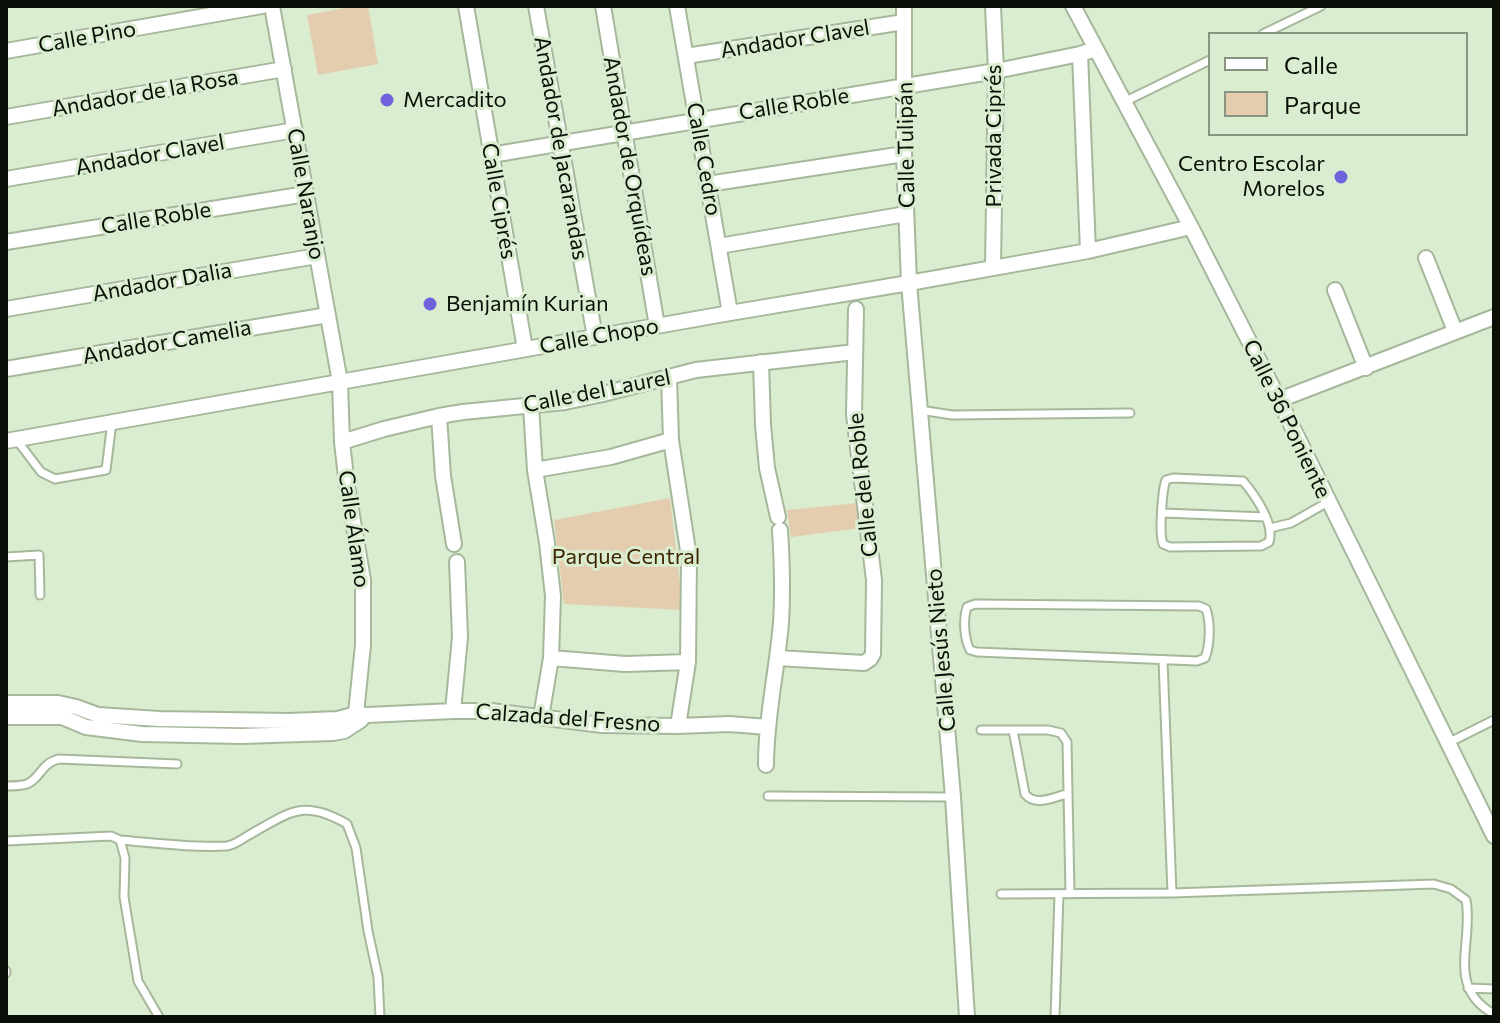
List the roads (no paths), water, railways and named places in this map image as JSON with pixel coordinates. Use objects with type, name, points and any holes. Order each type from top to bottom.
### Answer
[{"type":"street","name":"Calle Pino","points":[[6,51],[262,6]]},
{"type":"street","name":"Calle Naranjo","points":[[272,6],[340,382]]},
{"type":"street","name":"Calle Ciprés","points":[[466,6],[525,349]]},
{"type":"street","name":"Andador de Jacarandas","points":[[536,6],[595,337]]},
{"type":"street","name":"Andador de Orquídeas","points":[[603,6],[657,326]]},
{"type":"street","name":"Calle Cedro","points":[[677,6],[730,313]]},
{"type":"street","name":"Calle Tulipán","points":[[904,6],[904,154],[909,283]]},
{"type":"street","name":"Privada Ciprés","points":[[993,6],[996,71],[993,267]]},
{"type":"street","name":"Calle 36 Poniente","points":[[1073,6],[1279,400],[1494,836]]},
{"type":"street","name":"Andador Clavel","points":[[686,56],[904,22]]},
{"type":"street","name":"Calle Roble","points":[[491,155],[996,71],[1096,49]]},
{"type":"street","points":[[1080,54],[1088,251]]},
{"type":"street","name":"Andador de la Rosa","points":[[6,117],[284,69]]},
{"type":"street","name":"Andador Clavel","points":[[6,179],[295,130]]},
{"type":"street","points":[[708,184],[904,154]]},
{"type":"street","name":"Calle Roble","points":[[6,242],[306,194]]},
{"type":"street","points":[[719,246],[906,214]]},
{"type":"street","name":"Calle Chopo","points":[[11,440],[1088,251],[1191,227]]},
{"type":"street","name":"Andador Dalia","points":[[6,309],[317,256]]},
{"type":"street","points":[[1426,258],[1455,331]]},
{"type":"street","name":"Calle Jesús Nieto","points":[[909,283],[953,797],[967,1017]]},
{"type":"street","points":[[1335,290],[1366,368]]},
{"type":"street","name":"Calle del Roble","points":[[777,658],[864,663],[873,654],[874,580],[854,415],[856,309]]},
{"type":"street","name":"Andador Camelia","points":[[6,369],[328,315]]},
{"type":"street","points":[[1279,400],[1494,317]]},
{"type":"street","name":"Calle del Laurel","points":[[342,442],[439,416],[603,394],[708,369],[855,352]]},
{"type":"street","points":[[761,362],[767,468],[779,524],[783,582],[766,765]]},
{"type":"street","points":[[669,377],[671,440],[689,557],[688,662],[678,726]]},
{"type":"street","name":"Calle Álamo","points":[[340,382],[347,486],[363,580],[360,717]]},
{"type":"street","points":[[531,406],[535,470],[553,596],[551,658],[541,717]]},
{"type":"street","points":[[439,416],[443,476],[454,544]]},
{"type":"street","points":[[535,470],[611,457],[671,440]]},
{"type":"street","points":[[453,711],[460,637],[457,562]]},
{"type":"street","points":[[551,658],[625,664],[688,662]]},
{"type":"street","name":"Calzada del Fresno","points":[[6,703],[28,710],[159,719],[289,721],[491,711],[602,725],[729,724],[768,727]]},
{"type":"street","name":"Calzada del Fresno","points":[[6,717],[28,710]]},
{"type":"lane","points":[[1267,32],[1321,6]]},
{"type":"lane","points":[[1124,102],[1208,61]]},
{"type":"lane","points":[[920,410],[952,415],[1130,413]]},
{"type":"lane","points":[[11,440],[41,472],[55,479],[106,470],[112,422]]},
{"type":"lane","points":[[1173,478],[1238,480],[1246,485],[1270,528],[1269,542],[1261,546],[1170,547],[1163,544],[1160,536],[1162,488],[1166,480],[1173,478]]},
{"type":"lane","points":[[1270,528],[1291,523],[1328,502]]},
{"type":"lane","points":[[1163,513],[1266,517]]},
{"type":"lane","points":[[6,557],[39,555],[40,595]]},
{"type":"lane","points":[[975,604],[1199,606],[1206,609],[1209,617],[1205,658],[1197,661],[1163,660],[977,652],[970,650],[967,643],[964,615],[967,607],[975,604]]},
{"type":"lane","points":[[1163,660],[1172,893]]},
{"type":"lane","points":[[1448,743],[1494,720]]},
{"type":"lane","points":[[981,730],[1048,730],[1061,733],[1067,742],[1070,894]]},
{"type":"lane","points":[[1013,730],[1025,794],[1037,801],[1067,794]]},
{"type":"lane","points":[[6,786],[26,784],[49,761],[59,759],[177,764]]},
{"type":"lane","points":[[768,796],[953,797]]},
{"type":"lane","points":[[6,841],[111,836],[120,840],[231,846],[278,817],[302,810],[329,813],[347,824],[356,848],[378,977],[380,1017]]},
{"type":"lane","points":[[120,840],[125,858],[124,897],[138,981],[159,1017]]},
{"type":"lane","points":[[1001,894],[1172,893],[1434,884],[1451,889],[1466,900],[1469,914],[1465,945],[1468,988],[1476,1002],[1494,1014]]},
{"type":"lane","points":[[1055,1017],[1059,894]]},
{"type":"lane","points":[[1468,988],[1494,989]]},
{"type":"lane","points":[[1481,1007],[1481,1017]]},
{"type":"place","name":"Mercadito","points":[[387,100]]},
{"type":"place","name":"Centro Escolar Morelos","points":[[1341,177]]},
{"type":"place","name":"Benjamín Kurian","points":[[430,304]]},
{"type":"park label","name":"Parque Central","points":[[626,557]]}]
